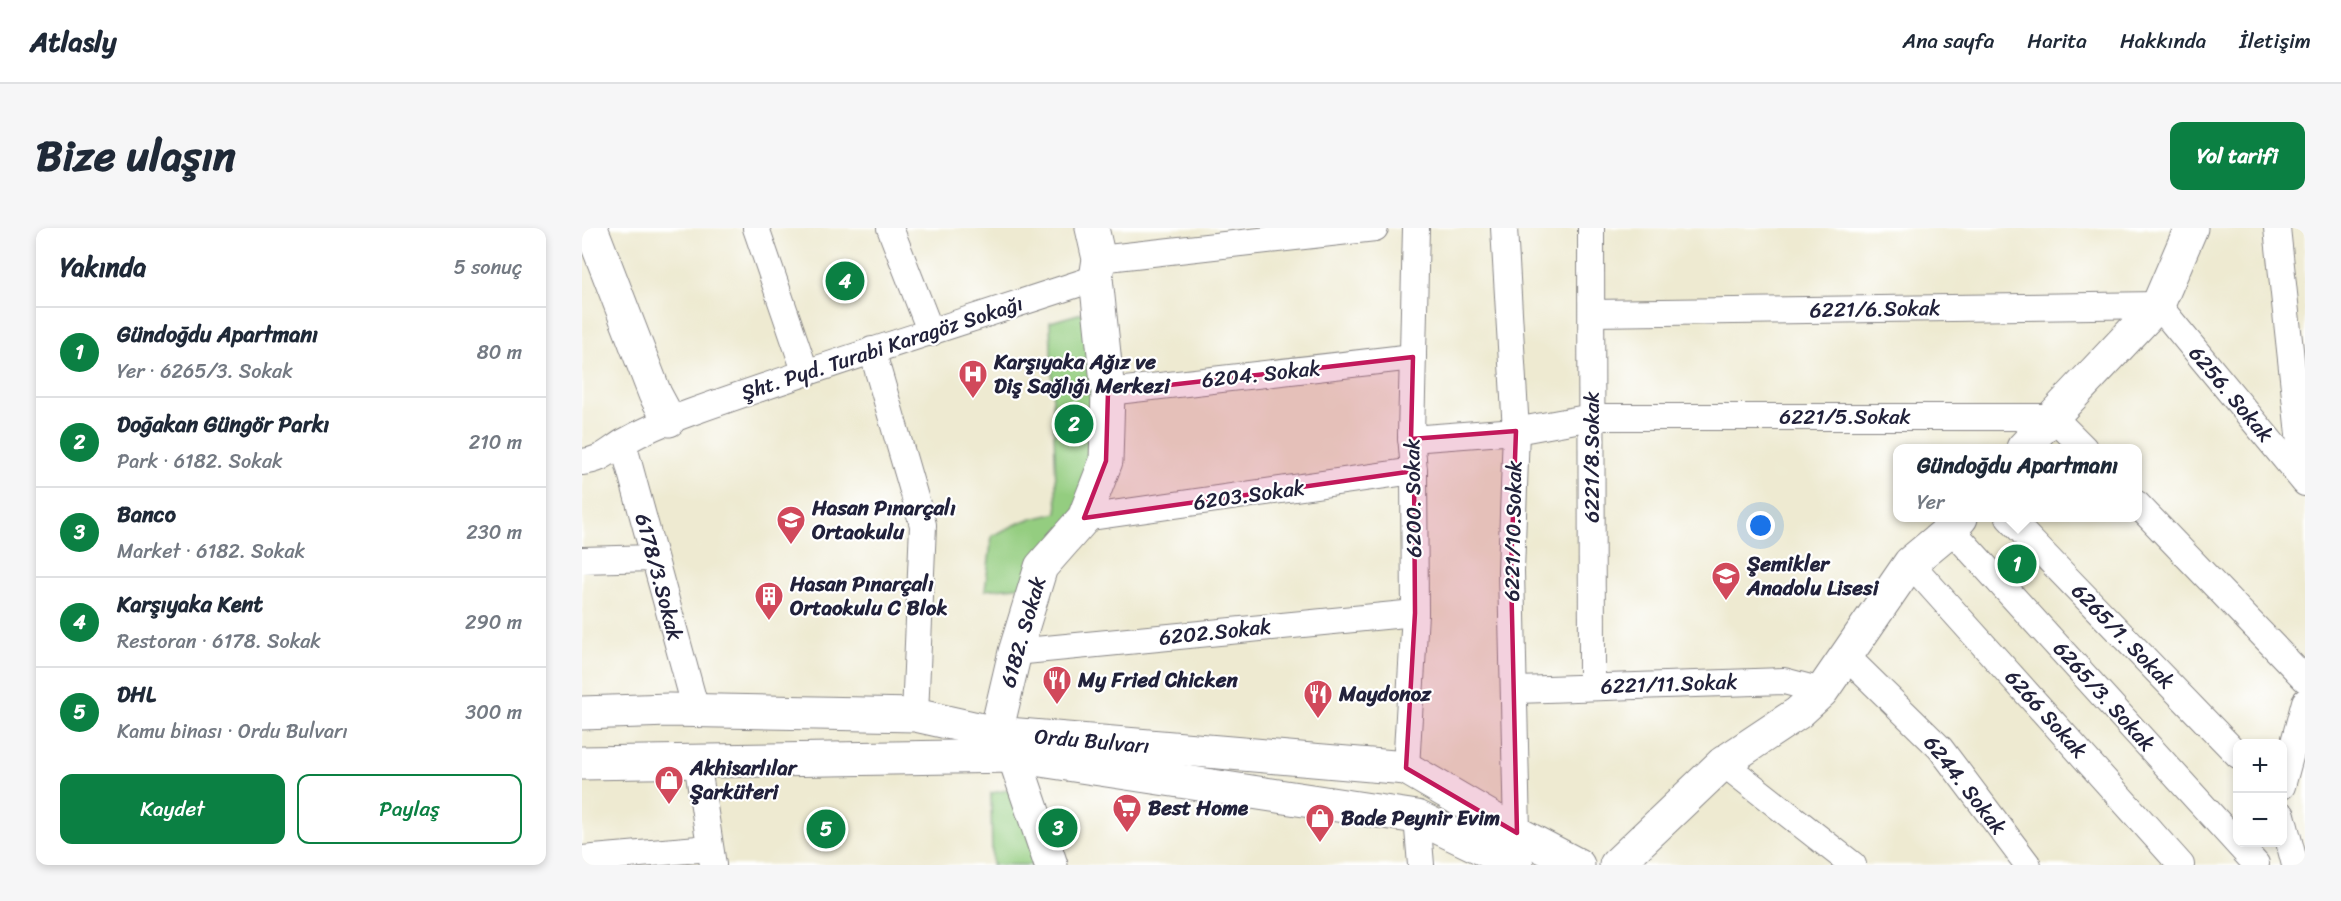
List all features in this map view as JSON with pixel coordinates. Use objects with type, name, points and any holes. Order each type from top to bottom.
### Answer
[{"type":"main road","points":[[591,228],[655,394],[669,420]]},
{"type":"main road","points":[[2027,444],[2158,305],[2191,228]]},
{"type":"main road","name":"6182. Sokak","points":[[1005,744],[1015,652],[1041,567],[1084,518],[1106,461],[1108,392],[1096,255]]},
{"type":"main road","points":[[1616,865],[1723,763],[1798,713],[1822,691],[1910,563],[1956,523]]},
{"type":"main road","name":"Ordu Bulvarı","points":[[582,713],[696,710],[915,715],[1005,744],[1417,817],[1517,849],[1578,865]]},
{"type":"main road","points":[[1005,744],[1051,865]]},
{"type":"main road","name":"Ordu Bulvarı","points":[[582,763],[697,761],[1005,744],[1406,768],[1517,849]]},
{"type":"street","points":[[756,228],[806,371]]},
{"type":"street","points":[[890,228],[931,333]]},
{"type":"street","name":"Şht. Pyd. Turabi Karagöz Sokağı","points":[[582,462],[597,461],[622,443],[669,420],[806,371],[931,333],[1096,255],[1375,228]]},
{"type":"street","name":"6200. Sokak","points":[[1406,768],[1415,613],[1414,471],[1411,439],[1416,228]]},
{"type":"street","name":"6221/10.Sokak","points":[[1504,228],[1516,431],[1511,571],[1517,849]]},
{"type":"street","name":"6221/8.Sokak","points":[[1591,228],[1592,686]]},
{"type":"street","points":[[2277,228],[2305,483]]},
{"type":"street","name":"6221/6.Sokak","points":[[1592,313],[2158,305]]},
{"type":"street","name":"6256. Sokak","points":[[2158,305],[2305,483]]},
{"type":"street","points":[[872,350],[923,525],[915,715]]},
{"type":"street","name":"6204. Sokak","points":[[1108,392],[1413,357]]},
{"type":"street","name":"6221/5.Sokak","points":[[1411,439],[1516,431],[1592,417],[2053,417]]},
{"type":"street","points":[[2053,417],[2080,444]]},
{"type":"street","name":"6178/3.Sokak","points":[[622,443],[696,710]]},
{"type":"street","name":"6203.Sokak","points":[[1084,518],[1414,471]]},
{"type":"street","points":[[2142,509],[2305,679]]},
{"type":"street","name":"6265/1. Sokak","points":[[2014,522],[2233,750]]},
{"type":"street","name":"6265/3. Sokak","points":[[1956,523],[2255,864]]},
{"type":"street","points":[[582,560],[653,558]]},
{"type":"street","name":"6266 Sokak","points":[[1910,563],[2181,865]]},
{"type":"street","name":"6202.Sokak","points":[[1015,652],[1415,613]]},
{"type":"street","name":"6244. Sokak","points":[[1847,657],[1940,748],[2028,865]]},
{"type":"street","name":"6221/11.Sokak","points":[[1514,690],[1784,681],[1822,691]]},
{"type":"street","points":[[2287,771],[2305,702]]},
{"type":"street","points":[[582,859],[712,856],[697,761]]},
{"type":"street","points":[[1723,763],[1853,865]]},
{"type":"street","points":[[1417,817],[1421,865]]},
{"type":"street","points":[[2255,864],[2294,858],[2287,831]]},
{"type":"highlighted area","points":[[1413,357],[1411,439],[1516,431],[1511,571],[1517,833],[1406,768],[1415,613],[1414,471],[1084,518],[1106,461],[1108,392]]},
{"type":"green space","points":[[1082,313],[1091,337],[1094,452],[1081,502],[1026,586],[985,590],[992,536],[1023,521],[1057,513],[1050,322]]},
{"type":"green space","points":[[1018,788],[1045,865],[992,865],[991,793]]},
{"type":"place","name":"Karşıyaka Kent","points":[[845,281]]},
{"type":"place","name":"Karşıyaka Ağız ve Diş Sağlığı Merkezi","points":[[973,400]]},
{"type":"place","name":"Doğakan Güngör Parkı","points":[[1074,424]]},
{"type":"place","name":"Hasan Pınarçalı Ortaokulu","points":[[791,546]]},
{"type":"place","name":"Gündoğdu Apartmanı","points":[[2017,564]]},
{"type":"place","name":"Şemikler Anadolu Lisesi","points":[[1726,602]]},
{"type":"place","name":"Hasan Pınarçalı Ortaokulu C Blok","points":[[769,622]]},
{"type":"place","name":"My Fried Chicken","points":[[1057,706]]},
{"type":"place","name":"Maydonoz","points":[[1318,720]]},
{"type":"place","name":"Akhisarlılar Şarküteri","points":[[669,806]]},
{"type":"place","name":"Banco","points":[[1058,828]]},
{"type":"place","name":"DHL","points":[[826,829]]},
{"type":"place","name":"Best Home","points":[[1127,834]]},
{"type":"place","name":"Bade Peynir Evim","points":[[1320,844]]}]
